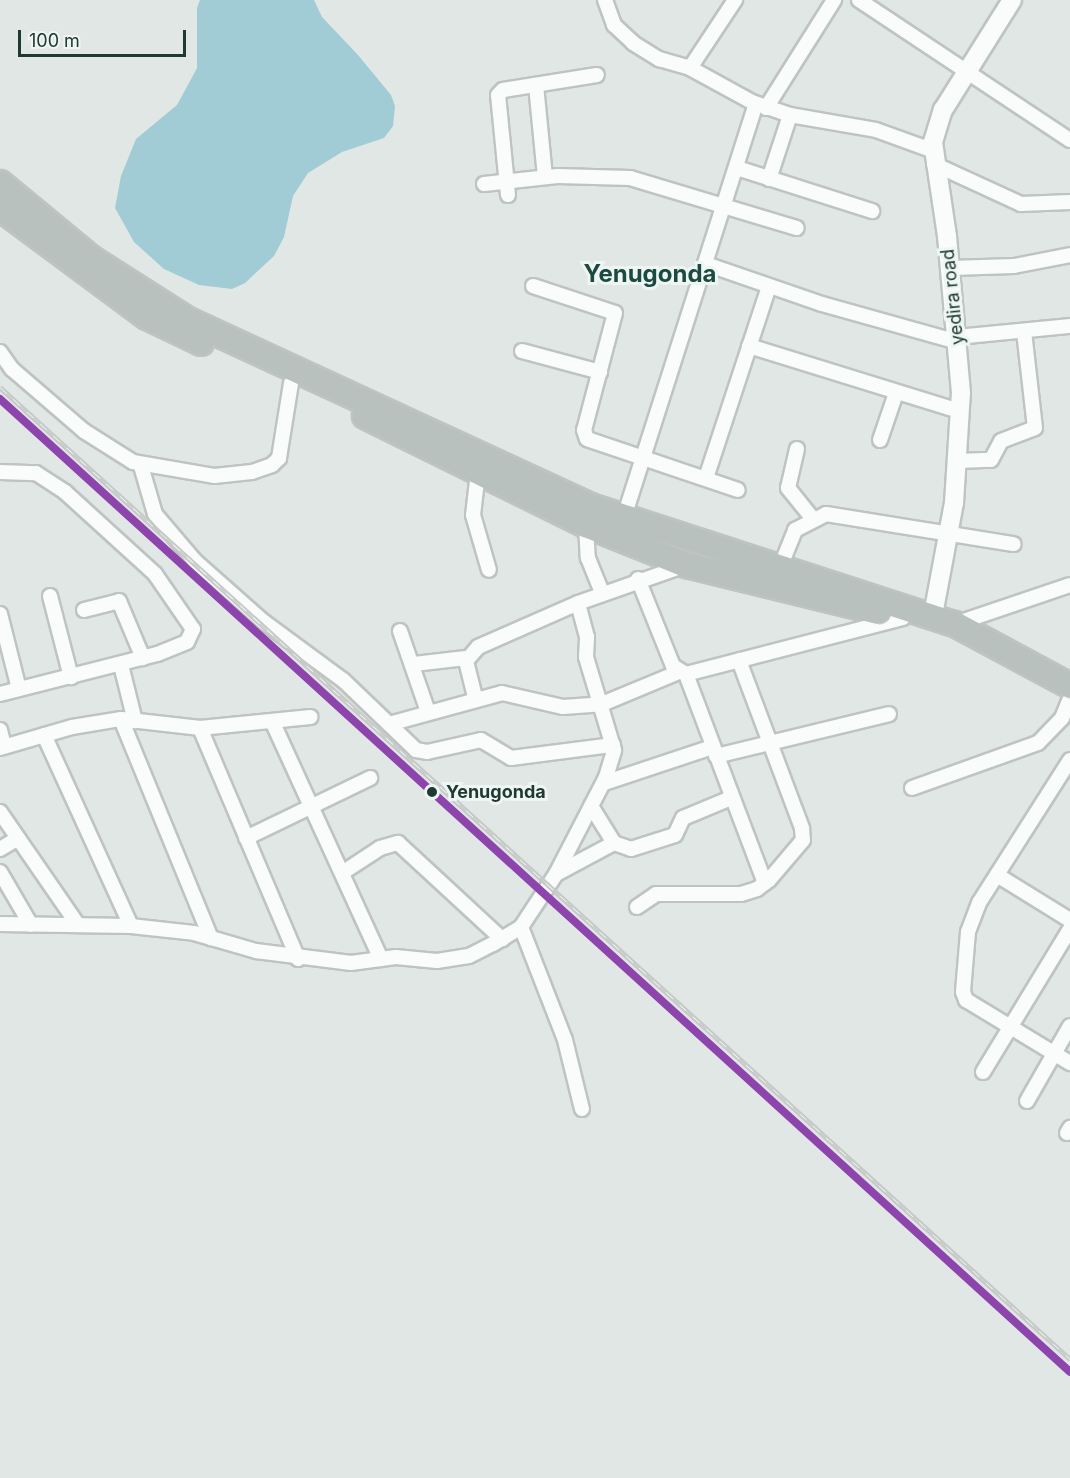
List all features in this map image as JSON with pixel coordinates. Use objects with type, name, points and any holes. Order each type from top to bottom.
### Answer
[{"type":"highway","points":[[0,183],[91,258],[188,320],[591,506],[781,565],[944,620],[1070,696]]},
{"type":"highway","points":[[0,209],[147,316],[291,382],[586,525],[686,565],[933,626],[1070,696]]},
{"type":"main road","name":"yedira road","points":[[944,620],[949,533],[957,461],[958,340],[934,158],[939,119],[966,70],[1012,0]]},
{"type":"street","points":[[605,0],[619,33],[659,59],[690,68],[761,106],[790,115],[876,130],[934,158],[1014,202],[1041,205],[1070,202]]},
{"type":"street","points":[[690,68],[735,0]]},
{"type":"street","points":[[624,517],[645,459],[737,168],[761,106],[834,0]]},
{"type":"street","points":[[859,0],[1070,140]]},
{"type":"street","points":[[507,188],[498,95],[503,90],[597,75]]},
{"type":"street","points":[[536,85],[545,177]]},
{"type":"street","points":[[769,179],[790,115]]},
{"type":"street","points":[[737,168],[872,211]]},
{"type":"street","points":[[484,184],[507,188],[545,177],[630,178],[797,228]]},
{"type":"street","points":[[950,268],[1014,266],[1070,255]]},
{"type":"street","points":[[706,264],[769,286],[958,340],[1070,326]]},
{"type":"street","points":[[533,286],[613,310],[615,317],[584,435],[591,441],[738,490]]},
{"type":"street","points":[[706,478],[769,286]]},
{"type":"street","points":[[957,461],[991,460],[1001,441],[1035,428],[1024,332]]},
{"type":"street","points":[[749,346],[959,411]]},
{"type":"street","points":[[522,351],[600,372]]},
{"type":"street","points":[[0,352],[25,381],[84,431],[141,466],[214,476],[252,472],[272,465],[281,451],[291,382]]},
{"type":"street","points":[[880,440],[896,393]]},
{"type":"street","points":[[796,449],[788,488],[812,518]]},
{"type":"street","points":[[141,466],[155,514],[195,561],[264,622],[343,680],[388,724],[423,752],[481,740],[511,758],[613,745]]},
{"type":"street","points":[[0,471],[36,472],[65,492],[155,574],[182,607],[193,629],[187,642],[143,658],[71,678],[0,694]]},
{"type":"street","points":[[0,480],[16,471]]},
{"type":"street","points":[[478,472],[473,515],[489,570]]},
{"type":"street","points":[[781,565],[788,540],[812,518],[846,514],[1014,544]]},
{"type":"street","points":[[586,525],[588,558],[602,593]]},
{"type":"street","points":[[414,664],[466,658],[478,647],[578,603],[638,579],[686,565]]},
{"type":"street","points":[[638,579],[682,673],[765,883]]},
{"type":"street","points":[[944,620],[1070,585]]},
{"type":"street","points":[[50,596],[71,678]]},
{"type":"street","points":[[84,610],[119,601],[143,658]]},
{"type":"street","points":[[0,924],[131,926],[211,938],[298,958],[351,963],[381,959],[437,961],[469,956],[502,939],[521,927],[556,874],[604,783],[613,745],[586,657],[587,637],[578,603]]},
{"type":"street","points":[[0,614],[19,689]]},
{"type":"street","points":[[388,724],[475,697],[502,693],[563,707],[602,704],[682,673],[903,618]]},
{"type":"street","points":[[400,631],[414,664],[428,712]]},
{"type":"street","points":[[466,658],[475,697]]},
{"type":"street","points":[[637,907],[656,894],[741,894],[765,883],[803,840],[802,828],[739,660]]},
{"type":"street","points":[[120,665],[135,721]]},
{"type":"street","points":[[912,788],[1038,743],[1062,718],[1070,696]]},
{"type":"street","points":[[604,783],[714,752],[771,744],[889,714]]},
{"type":"street","points":[[0,730],[2,747],[44,735],[121,719],[200,728],[310,717]]},
{"type":"street","points":[[121,719],[211,938]]},
{"type":"street","points":[[272,722],[381,959]]},
{"type":"street","points":[[200,728],[298,958]]},
{"type":"street","points":[[44,735],[131,926]]},
{"type":"street","points":[[1070,760],[979,903],[968,932],[963,992],[966,1000],[1070,1063]]},
{"type":"street","points":[[246,838],[370,778]]},
{"type":"street","points":[[591,806],[614,843],[631,849],[675,835],[683,818],[731,798]]},
{"type":"street","points":[[0,812],[78,926]]},
{"type":"street","points":[[0,849],[18,838]]},
{"type":"street","points":[[342,873],[380,848],[398,843],[502,939]]},
{"type":"street","points":[[556,874],[614,843]]},
{"type":"street","points":[[0,872],[31,925]]},
{"type":"street","points":[[996,875],[1070,920]]},
{"type":"street","points":[[521,927],[565,1040],[582,1109]]},
{"type":"street","points":[[983,1072],[1070,929]]},
{"type":"street","points":[[1027,1101],[1070,1026]]},
{"type":"water","points":[[200,0],[314,0],[322,17],[391,95],[395,106],[393,126],[384,138],[342,152],[308,173],[293,196],[284,237],[274,256],[245,283],[232,289],[199,285],[164,269],[134,242],[115,208],[121,176],[136,139],[177,105],[197,68],[197,8]]},
{"type":"railway","points":[[0,387],[1070,1359]]},
{"type":"transit line","points":[[0,399],[1070,1372]]},
{"type":"place","name":"Yenugonda","points":[[432,792]]},
{"type":"district","name":"Yenugonda","points":[[650,274]]}]
